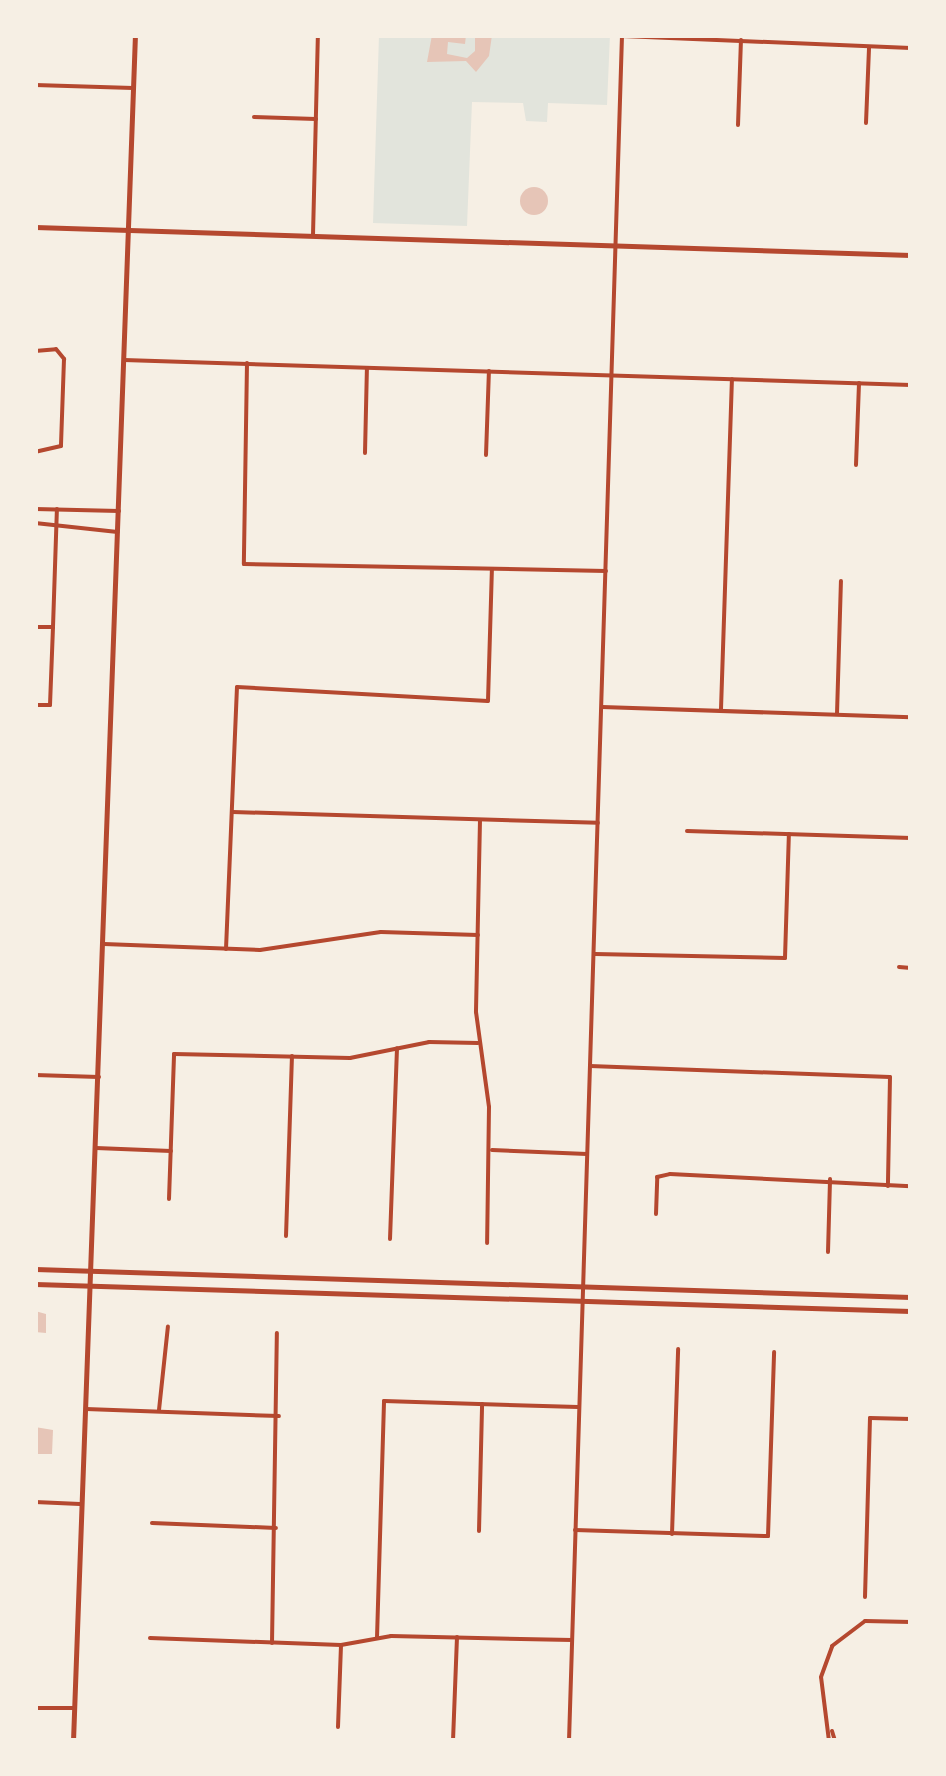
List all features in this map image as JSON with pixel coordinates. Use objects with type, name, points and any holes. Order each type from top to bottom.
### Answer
[{"type":"main road","points":[[73,1741],[135,35]]},
{"type":"main road","points":[[35,228],[911,256]]},
{"type":"main road","points":[[35,1269],[911,1297]]},
{"type":"main road","points":[[35,1284],[911,1311]]},
{"type":"street","points":[[312,237],[318,35]]},
{"type":"street","points":[[569,1741],[622,36],[911,48]]},
{"type":"street","points":[[738,124],[741,40]]},
{"type":"street","points":[[866,123],[869,47]]},
{"type":"street","points":[[35,84],[133,88]]},
{"type":"street","points":[[254,117],[316,119]]},
{"type":"street","points":[[35,351],[56,349],[64,360],[61,446],[35,452]]},
{"type":"street","points":[[124,360],[911,385]]},
{"type":"street","points":[[247,363],[244,564],[606,571]]},
{"type":"street","points":[[365,453],[368,368]]},
{"type":"street","points":[[486,455],[489,371]]},
{"type":"street","points":[[721,710],[732,378]]},
{"type":"street","points":[[856,466],[859,383]]},
{"type":"street","points":[[35,509],[119,511]]},
{"type":"street","points":[[35,705],[50,705],[57,510]]},
{"type":"street","points":[[35,523],[118,532]]},
{"type":"street","points":[[226,949],[237,688],[488,701],[492,569]]},
{"type":"street","points":[[837,714],[841,580]]},
{"type":"street","points":[[35,627],[54,627]]},
{"type":"street","points":[[602,706],[911,717]]},
{"type":"street","points":[[232,812],[598,824]]},
{"type":"street","points":[[480,820],[478,1043],[490,1150],[487,1242]]},
{"type":"street","points":[[688,831],[911,838]]},
{"type":"street","points":[[594,954],[785,958],[790,834]]},
{"type":"street","points":[[104,944],[286,948],[381,932],[478,935]]},
{"type":"street","points":[[899,968],[911,968]]},
{"type":"street","points":[[169,1199],[174,1054],[366,1056],[397,1048],[478,1043]]},
{"type":"street","points":[[390,1239],[397,1048]]},
{"type":"street","points":[[286,1236],[292,1056]]},
{"type":"street","points":[[590,1066],[890,1078],[888,1186]]},
{"type":"street","points":[[35,1075],[99,1077]]},
{"type":"street","points":[[96,1148],[171,1151]]},
{"type":"street","points":[[490,1150],[587,1154]]},
{"type":"street","points":[[656,1214],[657,1177],[670,1174],[911,1186]]},
{"type":"street","points":[[828,1252],[830,1179]]},
{"type":"street","points":[[159,1412],[168,1326]]},
{"type":"street","points":[[272,1642],[278,1333]]},
{"type":"street","points":[[672,1534],[678,1349]]},
{"type":"street","points":[[576,1530],[768,1536],[774,1352]]},
{"type":"street","points":[[377,1638],[384,1402],[578,1407]]},
{"type":"street","points":[[480,1532],[482,1404]]},
{"type":"street","points":[[86,1409],[279,1416]]},
{"type":"street","points":[[865,1597],[870,1418],[911,1420]]},
{"type":"street","points":[[35,1502],[82,1504]]},
{"type":"street","points":[[152,1522],[276,1528]]},
{"type":"street","points":[[832,1741],[821,1689],[832,1646],[865,1622],[911,1622]]},
{"type":"street","points":[[454,1741],[457,1637]]},
{"type":"street","points":[[150,1638],[341,1645],[377,1638],[572,1640]]},
{"type":"street","points":[[338,1727],[341,1645]]},
{"type":"street","points":[[35,1708],[74,1708]]},
{"type":"shaded area","points":[[379,35],[610,35],[607,105],[548,103],[547,122],[526,121],[523,103],[472,102],[467,226],[373,223]]},
{"type":"building","points":[[432,35],[466,35],[465,44],[448,42],[447,54],[467,58],[475,51],[475,35],[492,35],[489,56],[476,72],[466,61],[427,62]]},
{"type":"building","points":[[534,187],[544,191],[548,201],[544,211],[534,215],[524,211],[520,201],[524,191]]},
{"type":"building","points":[[35,1311],[46,1314],[46,1333],[35,1332]]},
{"type":"building","points":[[35,1427],[53,1430],[52,1454],[35,1454]]}]
